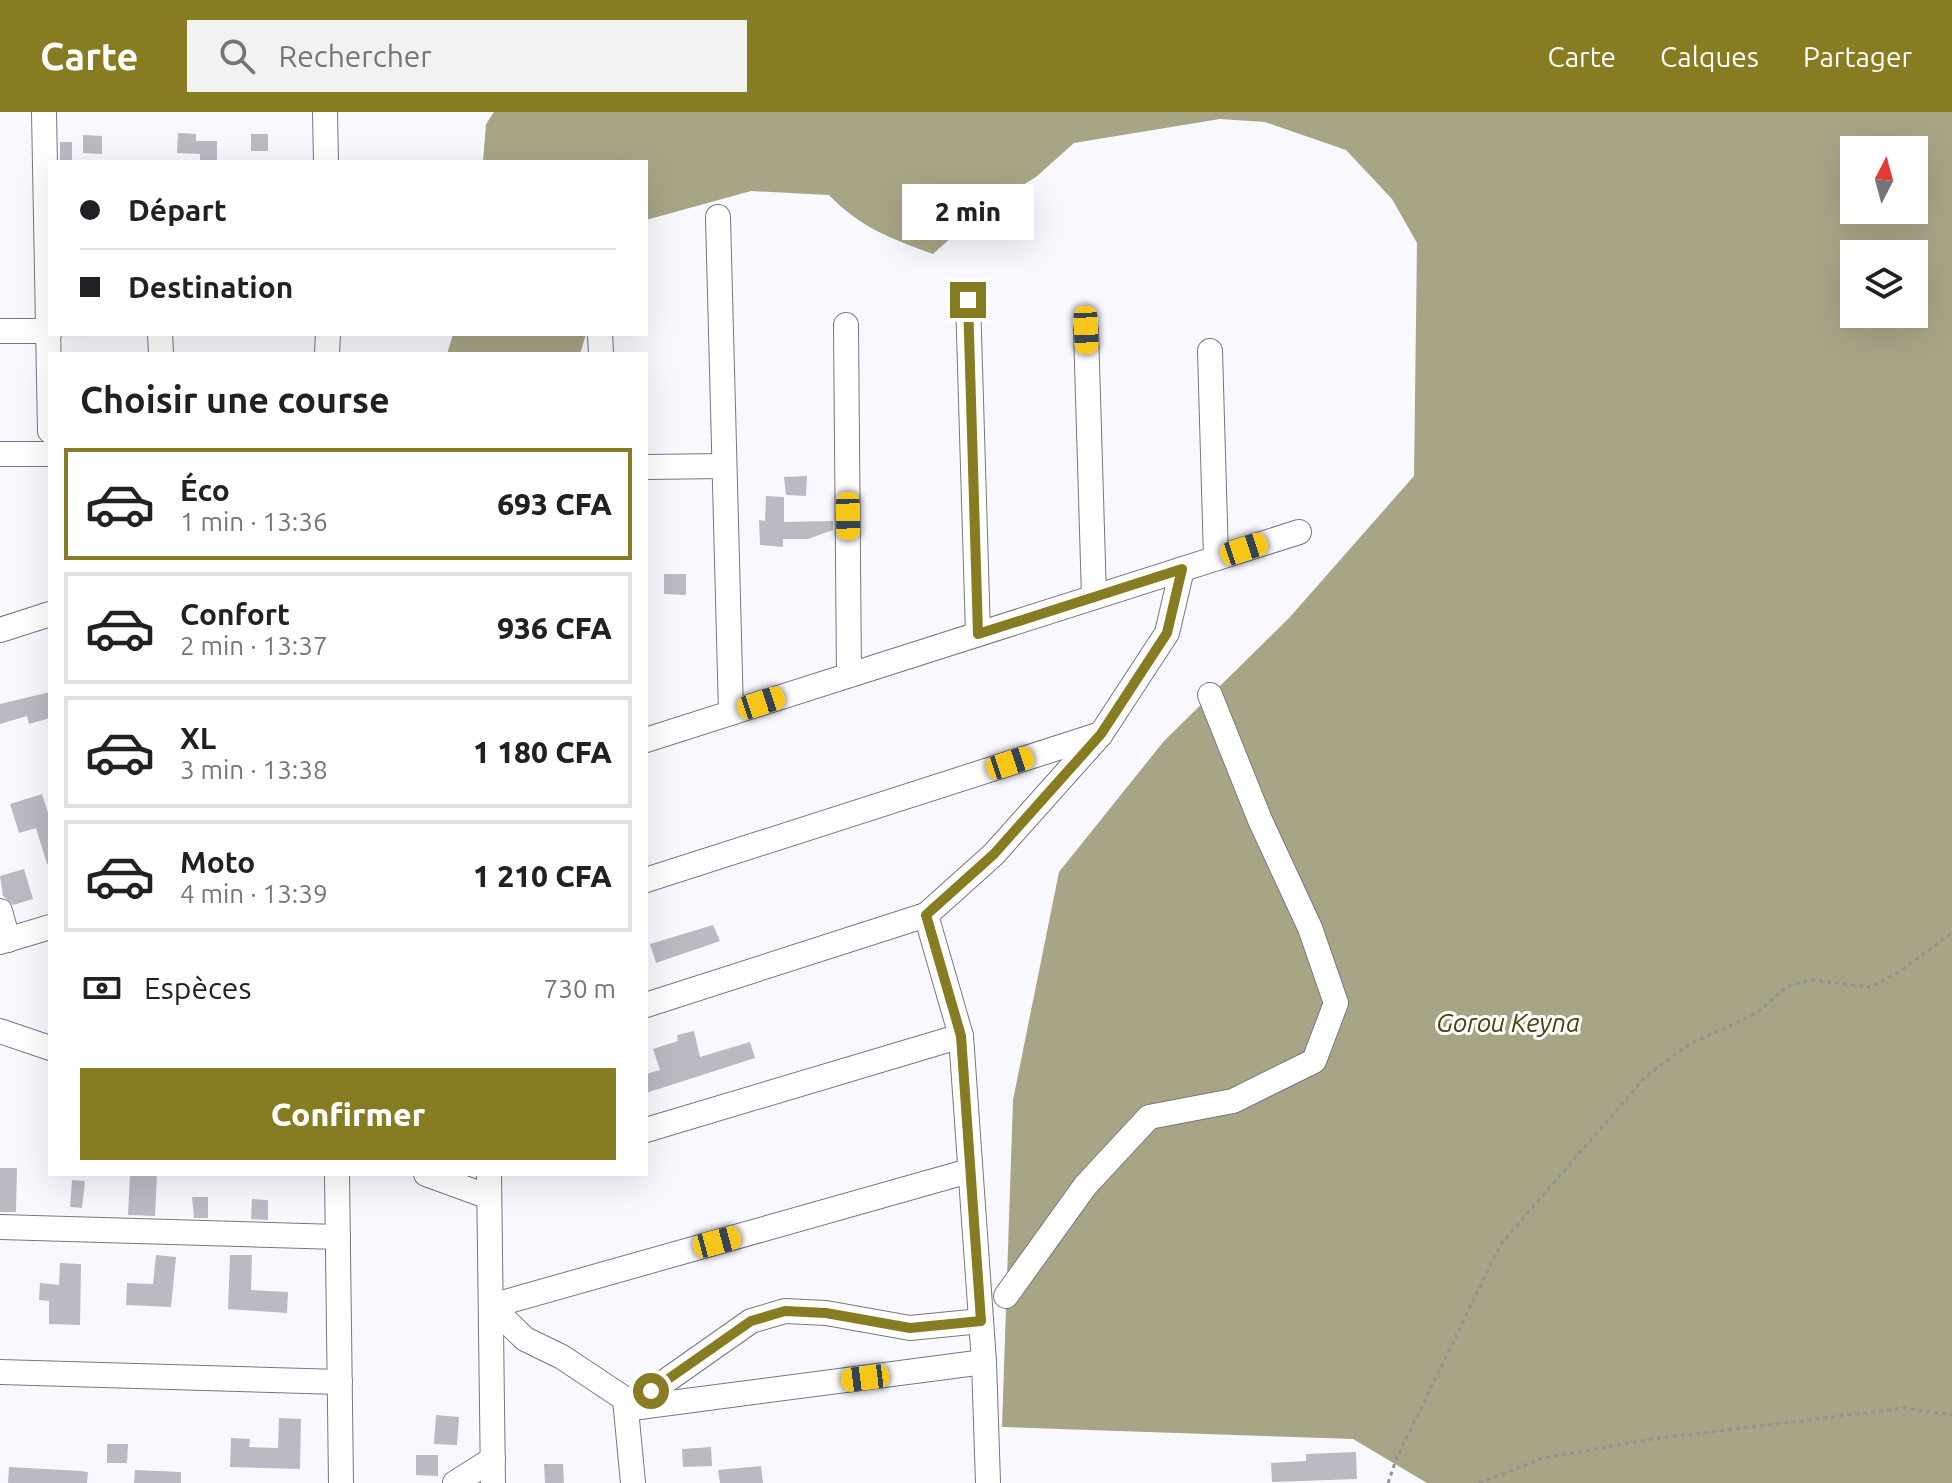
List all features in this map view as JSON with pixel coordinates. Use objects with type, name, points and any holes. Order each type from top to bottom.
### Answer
[{"type":"street","points":[[44,112],[48,213]]},
{"type":"street","points":[[325,112],[326,160]]},
{"type":"street","points":[[718,217],[731,713]]},
{"type":"street","points":[[968,300],[978,634]]},
{"type":"street","points":[[846,325],[849,675]]},
{"type":"street","points":[[1086,330],[1094,597]]},
{"type":"street","points":[[0,331],[48,331]]},
{"type":"street","points":[[1210,351],[1216,558]]},
{"type":"street","points":[[0,454],[48,454]]},
{"type":"street","points":[[648,467],[724,466]]},
{"type":"street","points":[[648,739],[1299,532]]},
{"type":"street","points":[[648,1004],[926,915],[994,854],[1101,734],[1167,633],[1182,569]]},
{"type":"street","points":[[0,630],[48,615]]},
{"type":"street","points":[[1006,1296],[1085,1186],[1149,1117],[1233,1101],[1314,1061],[1336,1003],[1310,928],[1260,820],[1210,695]]},
{"type":"street","points":[[648,879],[1101,734]]},
{"type":"street","points":[[0,911],[4,941],[48,928]]},
{"type":"street","points":[[926,915],[961,1036],[984,1362],[988,1483]]},
{"type":"street","points":[[0,1031],[48,1047]]},
{"type":"street","points":[[648,1129],[961,1036]]},
{"type":"street","points":[[491,1306],[969,1171]]},
{"type":"street","points":[[337,1176],[341,1483]]},
{"type":"street","points":[[448,1176],[491,1180],[493,1471],[455,1483]]},
{"type":"street","points":[[0,1227],[338,1237]]},
{"type":"street","points":[[491,1306],[525,1339],[562,1357],[625,1399],[633,1483]]},
{"type":"street","points":[[626,1409],[751,1321],[785,1311],[826,1313],[910,1328],[981,1321]]},
{"type":"street","points":[[626,1409],[984,1362]]},
{"type":"street","points":[[0,1372],[340,1382]]},
{"type":"path","points":[[1388,1483],[1397,1457],[1501,1244],[1646,1076],[1688,1045],[1757,1013],[1787,986],[1810,980],[1871,987],[1899,972],[1952,933]]},
{"type":"path","points":[[1479,1483],[1543,1458],[1653,1439],[1905,1408],[1952,1415]]},
{"type":"water","name":"Gorou Keyna","points":[[494,112],[1952,112],[1952,1483],[1427,1483],[1353,1439],[1002,1427],[1013,1100],[1059,872],[1164,741],[1289,618],[1414,476],[1417,243],[1392,199],[1346,150],[1265,122],[1220,119],[1074,143],[1036,177],[981,211],[933,254],[864,224],[829,195],[751,191],[648,219],[648,160],[483,160],[486,124]]},
{"type":"water","points":[[452,336],[585,336],[581,352],[448,352]]},
{"type":"building","points":[[178,133],[196,134],[196,141],[217,141],[217,160],[200,160],[200,154],[177,153]]},
{"type":"building","points":[[251,134],[268,134],[268,151],[251,151]]},
{"type":"building","points":[[83,135],[102,136],[102,154],[83,153]]},
{"type":"building","points":[[60,142],[72,142],[72,160],[60,160]]},
{"type":"building","points":[[807,476],[806,496],[786,495],[784,477]]},
{"type":"building","points":[[766,496],[784,497],[784,522],[833,521],[833,530],[808,539],[783,539],[783,547],[760,545],[759,520],[765,521]]},
{"type":"building","points":[[664,574],[686,574],[686,595],[664,594]]},
{"type":"building","points":[[48,692],[48,719],[29,724],[27,716],[0,724],[0,704]]},
{"type":"building","points":[[42,794],[48,813],[48,864],[36,828],[19,833],[10,804]]},
{"type":"building","points":[[24,869],[33,899],[13,905],[3,896],[0,876]]},
{"type":"building","points":[[713,925],[720,941],[656,963],[650,944]]},
{"type":"building","points":[[694,1031],[700,1057],[750,1042],[755,1058],[648,1092],[648,1073],[660,1070],[653,1049],[678,1041],[677,1035]]},
{"type":"building","points":[[0,1168],[17,1168],[16,1212],[0,1212]]},
{"type":"building","points":[[130,1176],[157,1176],[155,1216],[128,1215]]},
{"type":"building","points":[[72,1180],[85,1181],[82,1208],[70,1207]]},
{"type":"building","points":[[192,1197],[208,1197],[208,1218],[194,1218]]},
{"type":"building","points":[[252,1199],[268,1200],[268,1220],[251,1219]]},
{"type":"building","points":[[156,1255],[176,1257],[171,1307],[126,1305],[127,1283],[153,1284]]},
{"type":"building","points":[[230,1255],[252,1255],[251,1290],[288,1292],[287,1313],[228,1309]]},
{"type":"building","points":[[60,1263],[81,1264],[80,1325],[49,1324],[49,1301],[39,1300],[40,1283],[59,1285]]},
{"type":"building","points":[[436,1415],[459,1417],[457,1445],[434,1444]]},
{"type":"building","points":[[279,1418],[301,1419],[300,1469],[230,1467],[231,1438],[250,1439],[249,1447],[278,1448]]},
{"type":"building","points":[[107,1444],[128,1444],[127,1463],[107,1463]]},
{"type":"building","points":[[711,1447],[712,1466],[683,1467],[682,1449]]},
{"type":"building","points":[[1356,1452],[1357,1479],[1272,1482],[1271,1463],[1306,1461],[1306,1454]]},
{"type":"building","points":[[416,1455],[438,1455],[438,1476],[416,1475]]},
{"type":"building","points":[[544,1464],[563,1464],[564,1483],[545,1483]]},
{"type":"building","points":[[761,1466],[763,1483],[720,1483],[718,1470]]},
{"type":"building","points":[[9,1467],[88,1472],[87,1483],[8,1483]]},
{"type":"building","points":[[135,1470],[181,1472],[181,1483],[134,1483]]},
{"type":"route","points":[[651,1391],[751,1321],[785,1311],[826,1313],[910,1328],[981,1321],[961,1036],[926,915],[994,854],[1101,734],[1167,633],[1182,569],[978,634],[968,300]]}]
